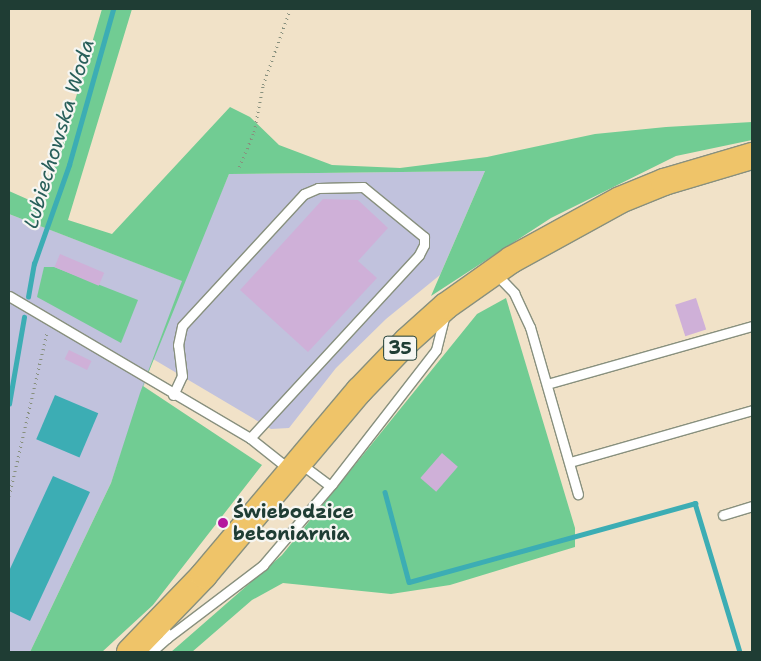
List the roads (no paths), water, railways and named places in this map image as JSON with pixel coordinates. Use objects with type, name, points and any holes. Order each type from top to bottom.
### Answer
[{"type":"main road","name":"35","points":[[130,652],[164,629],[295,466],[392,356],[446,306],[494,271],[550,236],[620,200],[664,182],[752,156]]},
{"type":"lane","points":[[173,395],[182,376],[178,345],[182,326],[304,194],[318,188],[363,187],[424,237],[424,245],[419,255],[250,438]]},
{"type":"lane","points":[[494,271],[514,293],[522,310],[547,384],[578,494]]},
{"type":"lane","points":[[9,296],[173,395],[330,486]]},
{"type":"lane","points":[[151,652],[164,629],[264,565],[330,486],[436,350],[446,306]]},
{"type":"lane","points":[[547,384],[752,326]]},
{"type":"lane","points":[[570,462],[752,410]]},
{"type":"lane","points":[[723,515],[752,506]]},
{"type":"water","points":[[55,395],[98,413],[80,458],[36,439]]},
{"type":"water","points":[[53,476],[90,492],[30,621],[9,611],[9,571]]},
{"type":"waterway","name":"Lubiechowska Woda","points":[[28,297],[34,264],[69,165],[113,9]]},
{"type":"waterway","name":"Lubiechowska Woda","points":[[9,404],[24,317]]},
{"type":"waterway","points":[[385,492],[409,582],[695,503],[740,652]]},
{"type":"place","name":"Świebodzice betoniarnia","points":[[223,523]]}]
